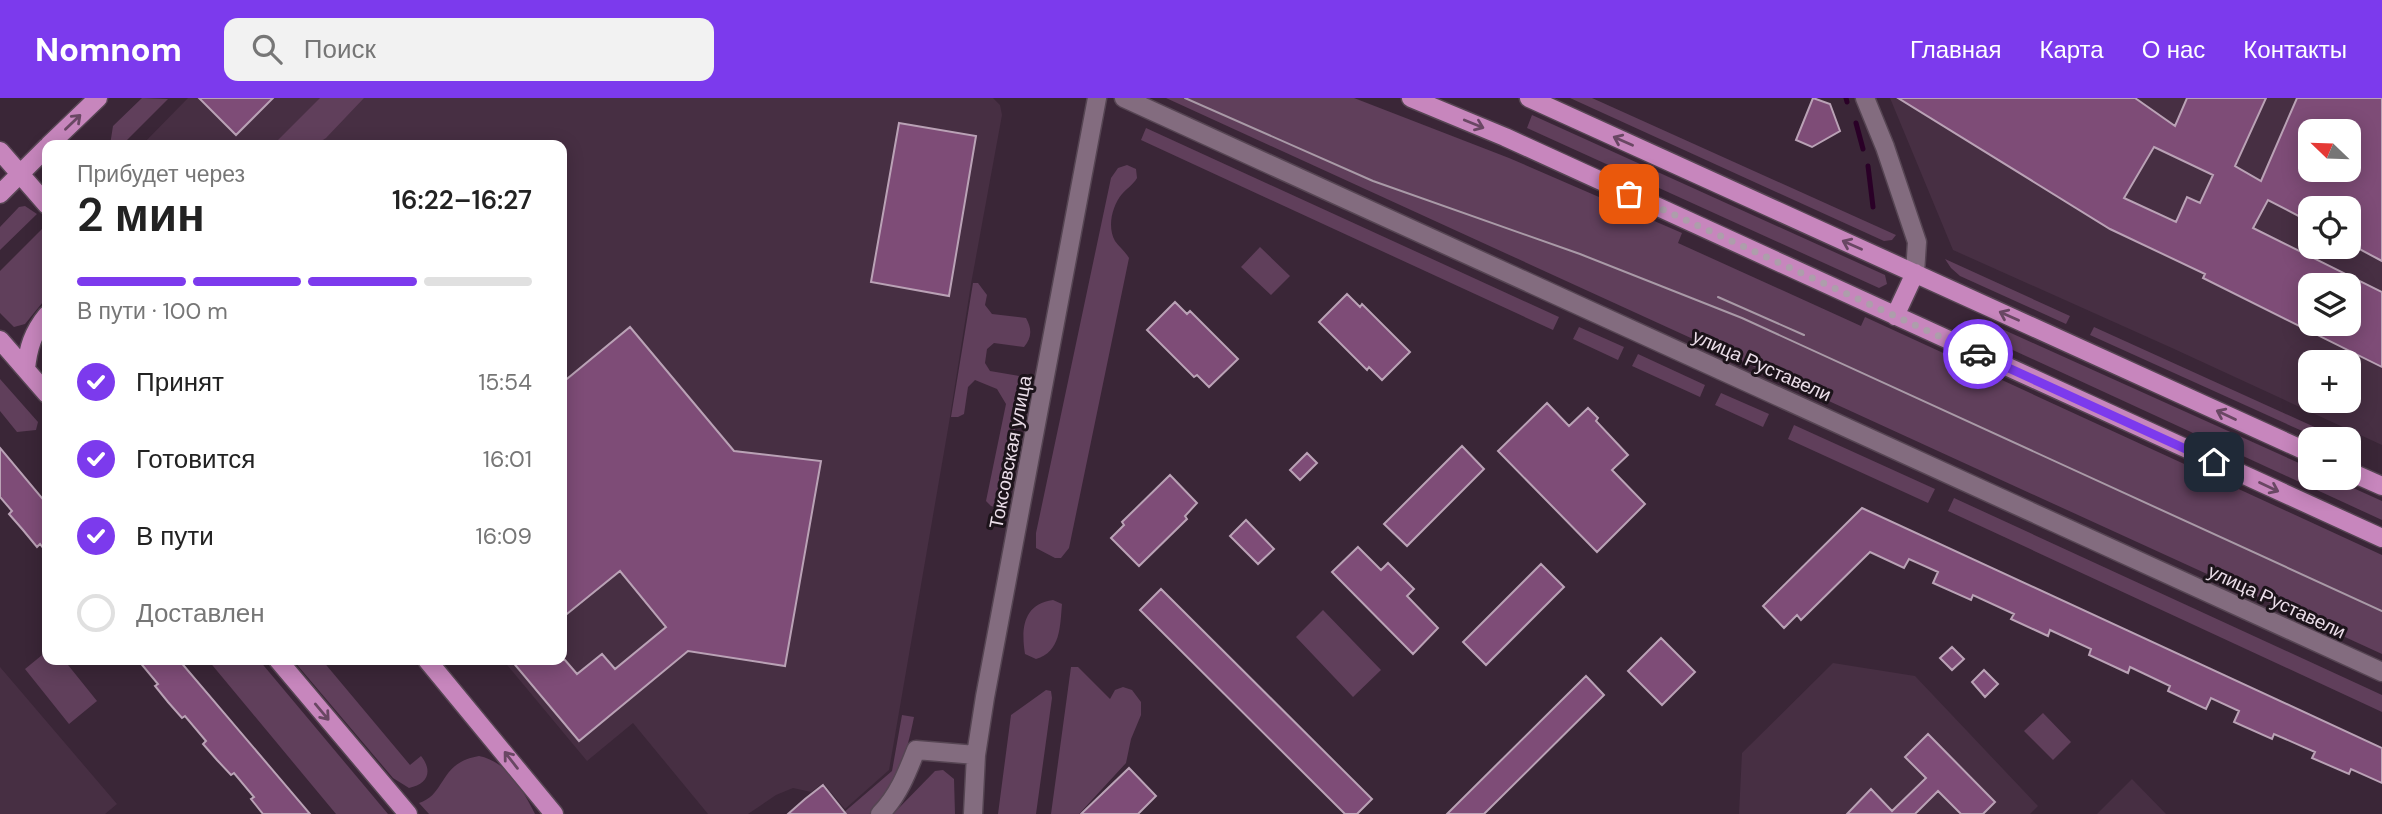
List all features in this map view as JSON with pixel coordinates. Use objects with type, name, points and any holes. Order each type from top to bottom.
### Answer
[{"type":"main road","points":[[54,140],[97,98]]},
{"type":"main road","points":[[1411,98],[1505,137],[2382,538]]},
{"type":"main road","points":[[1529,98],[2298,448]]},
{"type":"main road","points":[[0,151],[42,199]]},
{"type":"main road","points":[[0,194],[42,152]]},
{"type":"main road","points":[[1895,316],[1914,273]]},
{"type":"main road","points":[[26,369],[27,350],[42,322]]},
{"type":"main road","points":[[0,340],[42,388]]},
{"type":"main road","points":[[2361,477],[2382,486]]},
{"type":"main road","points":[[282,665],[408,814]]},
{"type":"main road","points":[[430,665],[554,814]]},
{"type":"street","name":"Токсовская улица","points":[[973,814],[976,755],[985,697],[1097,98]]},
{"type":"street","name":"улица Руставели","points":[[1124,98],[2382,673]]},
{"type":"street","points":[[1865,98],[1885,147],[1917,242],[1914,273]]},
{"type":"street","points":[[880,814],[905,779],[916,750],[976,755]]},
{"type":"shaded area","points":[[142,98],[168,99],[127,140],[111,140],[113,126]]},
{"type":"shaded area","points":[[188,98],[993,98],[1000,105],[1002,115],[889,770],[845,809],[823,783],[811,792],[793,788],[776,795],[748,814],[708,814],[633,723],[587,761],[507,665],[567,665],[567,140],[147,140]]},
{"type":"shaded area","points":[[320,98],[364,98],[323,140],[278,140]]},
{"type":"shaded area","points":[[1166,98],[1354,98],[1509,158],[1682,233],[1678,243],[1861,326],[1865,317],[2382,555],[2382,654]]},
{"type":"shaded area","points":[[1570,98],[1592,98],[1896,235],[1892,240],[1884,241]]},
{"type":"shaded area","points":[[1890,98],[2382,98],[2382,445],[2361,435],[2361,427],[2343,427],[2313,413],[2361,413],[2361,350],[2298,350],[2298,406],[1953,250]]},
{"type":"shaded area","points":[[1532,115],[1885,275],[1887,284],[1879,288],[1527,128]]},
{"type":"shaded area","points":[[1146,128],[1559,317],[1553,330],[1141,140]]},
{"type":"shaded area","points":[[1127,165],[1136,169],[1137,178],[1118,199],[1113,210],[1111,229],[1115,241],[1129,258],[1069,548],[1061,558],[1055,558],[1036,548],[1036,533],[1111,178],[1118,168]]},
{"type":"shaded area","points":[[25,206],[37,214],[0,250],[0,227],[19,207]]},
{"type":"shaded area","points":[[42,229],[42,303],[25,324],[14,327],[0,313],[0,271]]},
{"type":"shaded area","points":[[1260,247],[1290,276],[1271,295],[1241,267]]},
{"type":"shaded area","points":[[1945,259],[2070,316],[2066,324],[1960,276]]},
{"type":"shaded area","points":[[973,283],[978,283],[987,295],[985,305],[992,314],[1026,318],[1030,329],[1029,340],[1024,347],[994,343],[987,349],[985,363],[990,371],[1019,376],[1024,381],[1002,502],[998,508],[986,501],[1006,404],[997,389],[975,380],[968,387],[964,414],[951,417]]},
{"type":"shaded area","points":[[1980,319],[2298,463],[2298,481],[1978,334],[1973,327]]},
{"type":"shaded area","points":[[1579,327],[1624,347],[1618,360],[1573,339]]},
{"type":"shaded area","points":[[2094,327],[2315,427],[2298,429],[2090,335]]},
{"type":"shaded area","points":[[1638,354],[1705,385],[1700,397],[1632,366]]},
{"type":"shaded area","points":[[0,379],[38,422],[36,430],[17,432],[0,411]]},
{"type":"shaded area","points":[[1721,393],[1769,414],[1763,427],[1715,405]]},
{"type":"shaded area","points":[[1794,425],[1935,489],[1928,503],[1788,439]]},
{"type":"shaded area","points":[[2317,490],[2358,490],[2382,501],[2382,520]]},
{"type":"shaded area","points":[[1954,498],[2382,695],[2382,712],[1948,511]]},
{"type":"shaded area","points":[[1053,600],[1062,604],[1058,637],[1050,651],[1036,659],[1025,654],[1023,636],[1026,619],[1035,607]]},
{"type":"shaded area","points":[[1323,610],[1381,670],[1353,697],[1296,637]]},
{"type":"shaded area","points":[[42,655],[42,665],[68,665],[97,701],[69,724],[25,669]]},
{"type":"shaded area","points":[[1833,663],[1915,676],[2038,806],[2030,814],[1739,814],[1742,753]]},
{"type":"shaded area","points":[[212,665],[263,665],[388,814],[336,814]]},
{"type":"shaded area","points":[[297,665],[326,665],[410,765],[421,756],[425,762],[427,776],[415,786],[409,788],[393,778]]},
{"type":"shaded area","points":[[0,667],[117,804],[105,814],[0,814]]},
{"type":"shaded area","points":[[1071,667],[1078,667],[1110,699],[1115,690],[1123,687],[1132,690],[1141,702],[1141,715],[1131,739],[1126,763],[1079,814],[1051,814]]},
{"type":"shaded area","points":[[1046,690],[1051,691],[1052,698],[1036,814],[998,814],[1011,715]]},
{"type":"shaded area","points":[[2043,713],[2071,742],[2053,760],[2024,731]]},
{"type":"shaded area","points":[[902,715],[914,717],[904,758],[888,790],[872,814],[842,814],[892,771]]},
{"type":"shaded area","points":[[479,756],[506,770],[535,814],[429,814],[419,803],[434,793],[456,765]]},
{"type":"shaded area","points":[[943,770],[954,779],[955,814],[893,814],[935,771]]},
{"type":"shaded area","points":[[2132,779],[2166,814],[2097,814]]},
{"type":"building","points":[[199,98],[273,98],[236,135]]},
{"type":"building","points":[[1813,98],[1830,104],[1840,131],[1812,147],[1796,140]]},
{"type":"building","points":[[1898,98],[2135,98],[2175,126],[2187,98],[2266,98],[2235,166],[2261,181],[2297,98],[2382,98],[2382,261],[2361,250],[2361,196],[2298,196],[2298,216],[2268,200],[2253,228],[2298,250],[2298,259],[2315,259],[2344,273],[2298,273],[2298,325],[2203,278],[2205,274],[2110,229]],"holes":[[[2154,147],[2213,175],[2200,203],[2187,197],[2176,222],[2124,198]]]},
{"type":"building","points":[[899,123],[976,136],[949,296],[871,282]]},
{"type":"building","points":[[2361,282],[2382,292],[2382,367],[2361,357],[2361,350],[2348,350],[2320,336],[2361,336]]},
{"type":"building","points":[[1347,294],[1360,307],[1362,304],[1410,352],[1382,380],[1369,367],[1367,370],[1319,322]]},
{"type":"building","points":[[1175,302],[1187,314],[1190,311],[1238,359],[1209,387],[1197,375],[1194,377],[1147,330]]},
{"type":"building","points":[[630,327],[734,451],[821,461],[785,666],[688,651],[579,741],[515,665],[567,665],[567,662],[577,674],[602,654],[615,669],[666,627],[620,571],[567,614],[567,379]]},
{"type":"building","points":[[1547,403],[1569,426],[1588,408],[1598,418],[1596,421],[1628,455],[1612,470],[1645,504],[1597,552],[1498,451]]},
{"type":"building","points":[[1462,446],[1484,469],[1407,546],[1384,524]]},
{"type":"building","points":[[0,448],[42,498],[42,547],[40,544],[37,547],[9,514],[12,511],[0,497]]},
{"type":"building","points":[[1307,453],[1317,463],[1300,480],[1290,470]]},
{"type":"building","points":[[1170,475],[1197,503],[1185,516],[1187,519],[1139,566],[1111,538],[1124,525],[1122,522]]},
{"type":"building","points":[[1862,508],[2382,748],[2382,783],[2351,769],[2349,774],[2312,758],[2315,752],[2274,734],[2272,739],[2234,722],[2239,711],[2211,698],[2206,709],[2168,691],[2170,686],[2130,667],[2128,673],[2089,655],[2091,649],[2050,630],[2048,636],[2011,619],[2014,614],[1973,595],[1971,600],[1933,583],[1938,572],[1909,559],[1904,568],[1870,552],[1801,620],[1797,615],[1784,628],[1763,606]]},
{"type":"building","points":[[1246,520],[1274,549],[1258,564],[1230,536]]},
{"type":"building","points":[[1358,547],[1381,570],[1388,563],[1414,589],[1407,596],[1438,628],[1413,654],[1332,572]]},
{"type":"building","points":[[1541,564],[1564,587],[1486,665],[1463,642]]},
{"type":"building","points":[[1161,589],[1372,799],[1357,814],[1345,814],[1140,610]]},
{"type":"building","points":[[1661,638],[1695,672],[1662,705],[1628,671]]},
{"type":"building","points":[[1952,647],[1964,659],[1952,670],[1940,658]]},
{"type":"building","points":[[142,665],[183,665],[310,814],[263,814],[251,799],[254,797],[234,773],[231,775],[203,744],[206,741],[185,716],[182,718],[168,702],[155,686],[158,684]]},
{"type":"building","points":[[1984,670],[1998,684],[1985,697],[1972,682]]},
{"type":"building","points":[[1586,676],[1604,695],[1484,814],[1447,814]]},
{"type":"building","points":[[1928,734],[1995,802],[1983,814],[1961,814],[1938,791],[1915,814],[1847,814],[1871,789],[1892,811],[1926,778],[1905,757]]},
{"type":"building","points":[[1129,768],[1156,796],[1138,814],[1081,814]]},
{"type":"building","points":[[823,785],[846,814],[788,814],[805,799]]},
{"type":"waterway","points":[[1846,98],[1847,102]]},
{"type":"waterway","points":[[1856,123],[1863,149]]},
{"type":"waterway","points":[[1868,166],[1873,207]]},
{"type":"tram line","points":[[1185,98],[1373,181],[1580,254],[1742,318],[2382,611]]},
{"type":"tram line","points":[[1718,297],[1804,335]]},
{"type":"way so far","points":[[1629,194],[1978,354]]},
{"type":"route","points":[[1978,354],[2214,462]]}]
